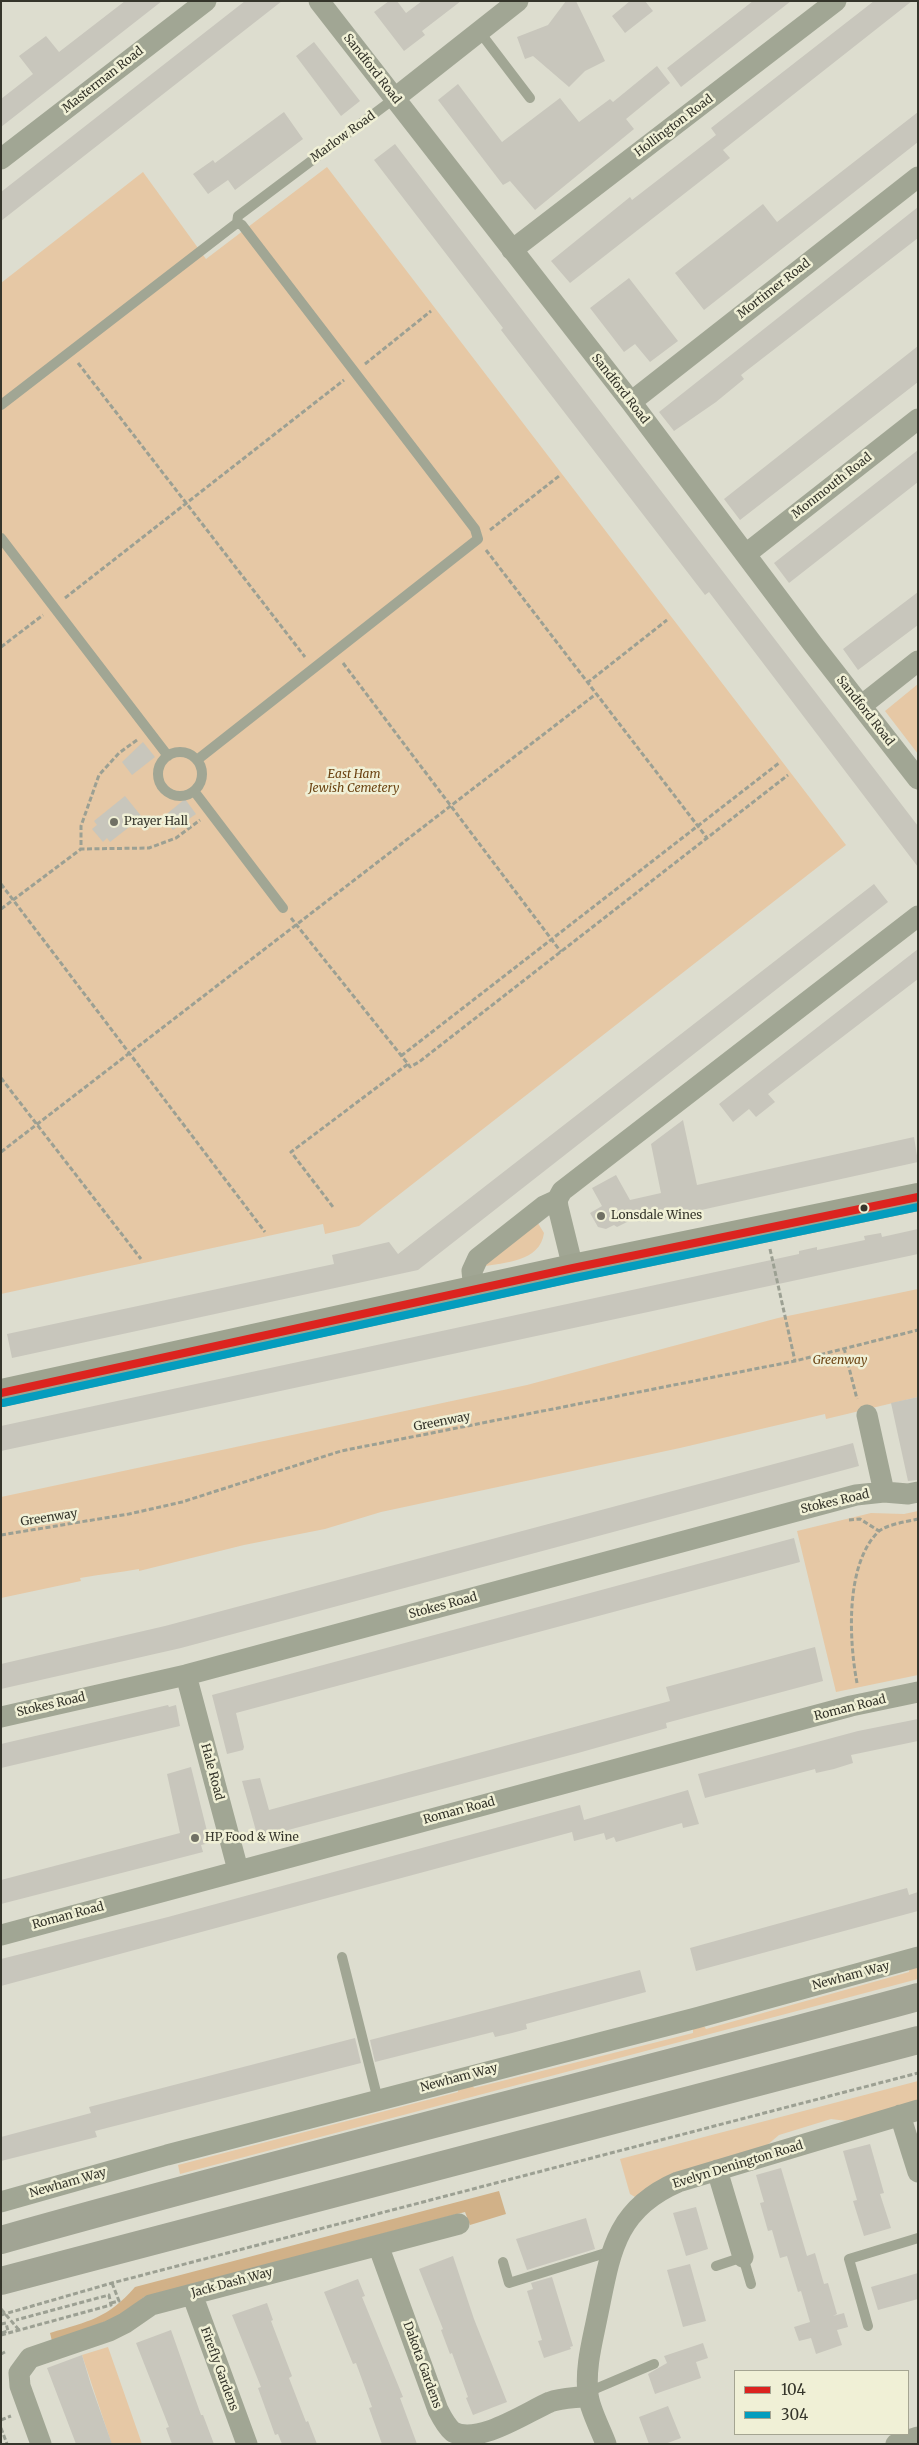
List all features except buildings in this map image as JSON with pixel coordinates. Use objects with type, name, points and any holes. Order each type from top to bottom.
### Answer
[{"type":"highway","points":[[1,2240],[159,2196],[717,2052],[918,1997]]},
{"type":"highway","points":[[1,2281],[918,2040]]},
{"type":"street","name":"Masterman Road","points":[[1,159],[206,1]]},
{"type":"street","name":"Sandford Road","points":[[319,1],[631,402],[918,779]]},
{"type":"street","name":"Marlow Road","points":[[395,98],[518,1]]},
{"type":"street","name":"Hollington Road","points":[[512,250],[836,1]]},
{"type":"street","name":"Mortimer Road","points":[[631,402],[918,177]]},
{"type":"street","name":"Monmouth Road","points":[[746,554],[918,419]]},
{"type":"street","points":[[861,706],[918,661]]},
{"type":"street","points":[[572,1268],[558,1200],[562,1191],[918,916]]},
{"type":"street","points":[[1,1393],[572,1268],[918,1197]]},
{"type":"street","points":[[474,1290],[472,1271],[478,1258],[544,1206],[558,1200]]},
{"type":"street","points":[[863,1408],[884,1492]]},
{"type":"street","name":"Stokes Road","points":[[1,1717],[186,1675],[842,1499],[884,1492],[908,1494],[918,1492]]},
{"type":"street","name":"Hale Road","points":[[186,1675],[238,1870]]},
{"type":"street","name":"Roman Road","points":[[1,1934],[851,1706],[918,1692]]},
{"type":"street","name":"Newham Way","points":[[1,2202],[378,2100],[696,2018],[918,1957]]},
{"type":"street","points":[[909,2112],[918,2172]]},
{"type":"street","name":"Evelyn Denington Road","points":[[588,2394],[588,2363],[612,2251],[619,2233],[642,2203],[661,2190],[717,2170],[909,2112]]},
{"type":"street","points":[[717,2170],[743,2257]]},
{"type":"street","name":"Jack Dash Way","points":[[10,2373],[30,2358],[125,2323],[151,2305],[459,2224]]},
{"type":"street","name":"Dakota Gardens","points":[[378,2245],[438,2410],[446,2425],[455,2434],[470,2436],[489,2433],[505,2427],[550,2402],[588,2394]]},
{"type":"street","name":"Firefly Gardens","points":[[192,2294],[247,2444]]},
{"type":"street","points":[[10,2373],[20,2386],[41,2444]]},
{"type":"street","points":[[588,2394],[606,2444]]},
{"type":"street","points":[[896,2444],[918,2437]]},
{"type":"lane","points":[[479,31],[530,98]]},
{"type":"lane","name":"Marlow Road","points":[[1,405],[395,98]]},
{"type":"lane","points":[[197,760],[478,539],[475,529],[238,220]]},
{"type":"lane","points":[[1,538],[168,756]]},
{"type":"lane","points":[[180,752],[186,753],[197,760],[202,774],[200,782],[194,791],[184,796],[176,796],[163,789],[158,775],[162,761],[168,756],[180,752]]},
{"type":"lane","points":[[194,791],[283,908]]},
{"type":"lane","points":[[342,1957],[378,2100]]},
{"type":"lane","points":[[868,2326],[849,2259],[918,2238]]},
{"type":"lane","points":[[503,2262],[509,2283],[612,2251]]},
{"type":"lane","points":[[716,2266],[743,2257],[751,2284]]},
{"type":"lane","points":[[588,2394],[654,2364]]},
{"type":"path","points":[[1,647],[188,504],[431,311]]},
{"type":"path","points":[[70,352],[314,668]]},
{"type":"path","points":[[559,476],[478,539],[707,838]]},
{"type":"path","points":[[587,682],[666,620]]},
{"type":"path","points":[[334,652],[561,952]]},
{"type":"path","points":[[1,1152],[596,694]]},
{"type":"path","points":[[81,849],[81,826],[99,775],[119,753],[149,731]]},
{"type":"path","points":[[401,1056],[779,763]]},
{"type":"path","points":[[283,908],[410,1067],[419,1062],[788,775]]},
{"type":"path","points":[[1,909],[81,849],[149,848],[176,838],[210,812]]},
{"type":"path","points":[[1,884],[265,1232]]},
{"type":"path","points":[[333,1207],[291,1152],[408,1064]]},
{"type":"path","points":[[1,1078],[141,1259]]},
{"type":"path","points":[[766,1229],[795,1361]]},
{"type":"path","name":"Greenway","points":[[1,1535],[129,1514],[182,1502],[341,1450],[795,1361],[918,1330]]},
{"type":"path","points":[[844,1348],[863,1408]]},
{"type":"path","points":[[846,1514],[848,1520],[860,1519],[879,1531]]},
{"type":"path","points":[[851,1687],[857,1684],[854,1666],[852,1622],[856,1575],[868,1547],[879,1531],[907,1524],[918,1519]]},
{"type":"path","points":[[1,2315],[112,2282],[918,2073]]},
{"type":"path","points":[[1,2334],[111,2305],[109,2295],[16,2320],[23,2327],[100,2306],[119,2301],[112,2282]]},
{"type":"path","points":[[1,2309],[19,2330]]},
{"type":"path","points":[[1,2324],[6,2323],[8,2331],[1,2334]]},
{"type":"path","points":[[1,2420],[11,2416]]},
{"type":"path","points":[[1,2428],[7,2444]]},
{"type":"green space","name":"East Ham Jewish Cemetery","points":[[327,167],[846,845],[359,1226],[325,1234],[323,1224],[1,1294],[1,283],[143,172],[206,259]]},
{"type":"green space","points":[[918,684],[918,754],[885,711]]},
{"type":"green space","points":[[536,1220],[544,1233],[541,1243],[536,1250],[520,1259],[481,1267]]},
{"type":"green space","name":"Greenway","points":[[918,1289],[918,1397],[826,1419],[825,1414],[680,1448],[381,1512],[325,1529],[244,1545],[139,1571],[139,1569],[80,1578],[81,1581],[1,1598],[1,1497],[527,1385],[778,1318]]},
{"type":"green space","points":[[918,1511],[918,1675],[836,1692],[797,1531],[871,1513],[904,1514]]},
{"type":"green space","points":[[918,1963],[918,1979],[180,2174],[178,2165],[458,2092],[458,2084],[470,2080],[474,2088],[693,2033],[693,2025],[702,2023],[706,2029],[909,1972],[910,1964]]},
{"type":"green space","points":[[918,2081],[918,2100],[847,2121],[831,2119],[779,2135],[766,2146],[635,2197],[630,2194],[620,2159]]},
{"type":"green space","points":[[108,2347],[142,2444],[110,2444],[111,2442],[82,2355]]},
{"type":"shaded area","points":[[499,2191],[506,2214],[470,2225],[465,2212],[144,2297],[121,2316],[52,2341],[50,2333],[97,2318],[125,2298],[135,2287]]},
{"type":"transit line","name":"104","points":[[1,1393],[573,1268],[918,1197]]},
{"type":"transit line","name":"304","points":[[3,1403],[575,1278],[918,1207]]},
{"type":"place","name":"Prayer Hall","points":[[114,822]]},
{"type":"place","name":"Lonsdale Wines","points":[[601,1216]]},
{"type":"place","name":"HP Food & Wine","points":[[195,1838]]}]
